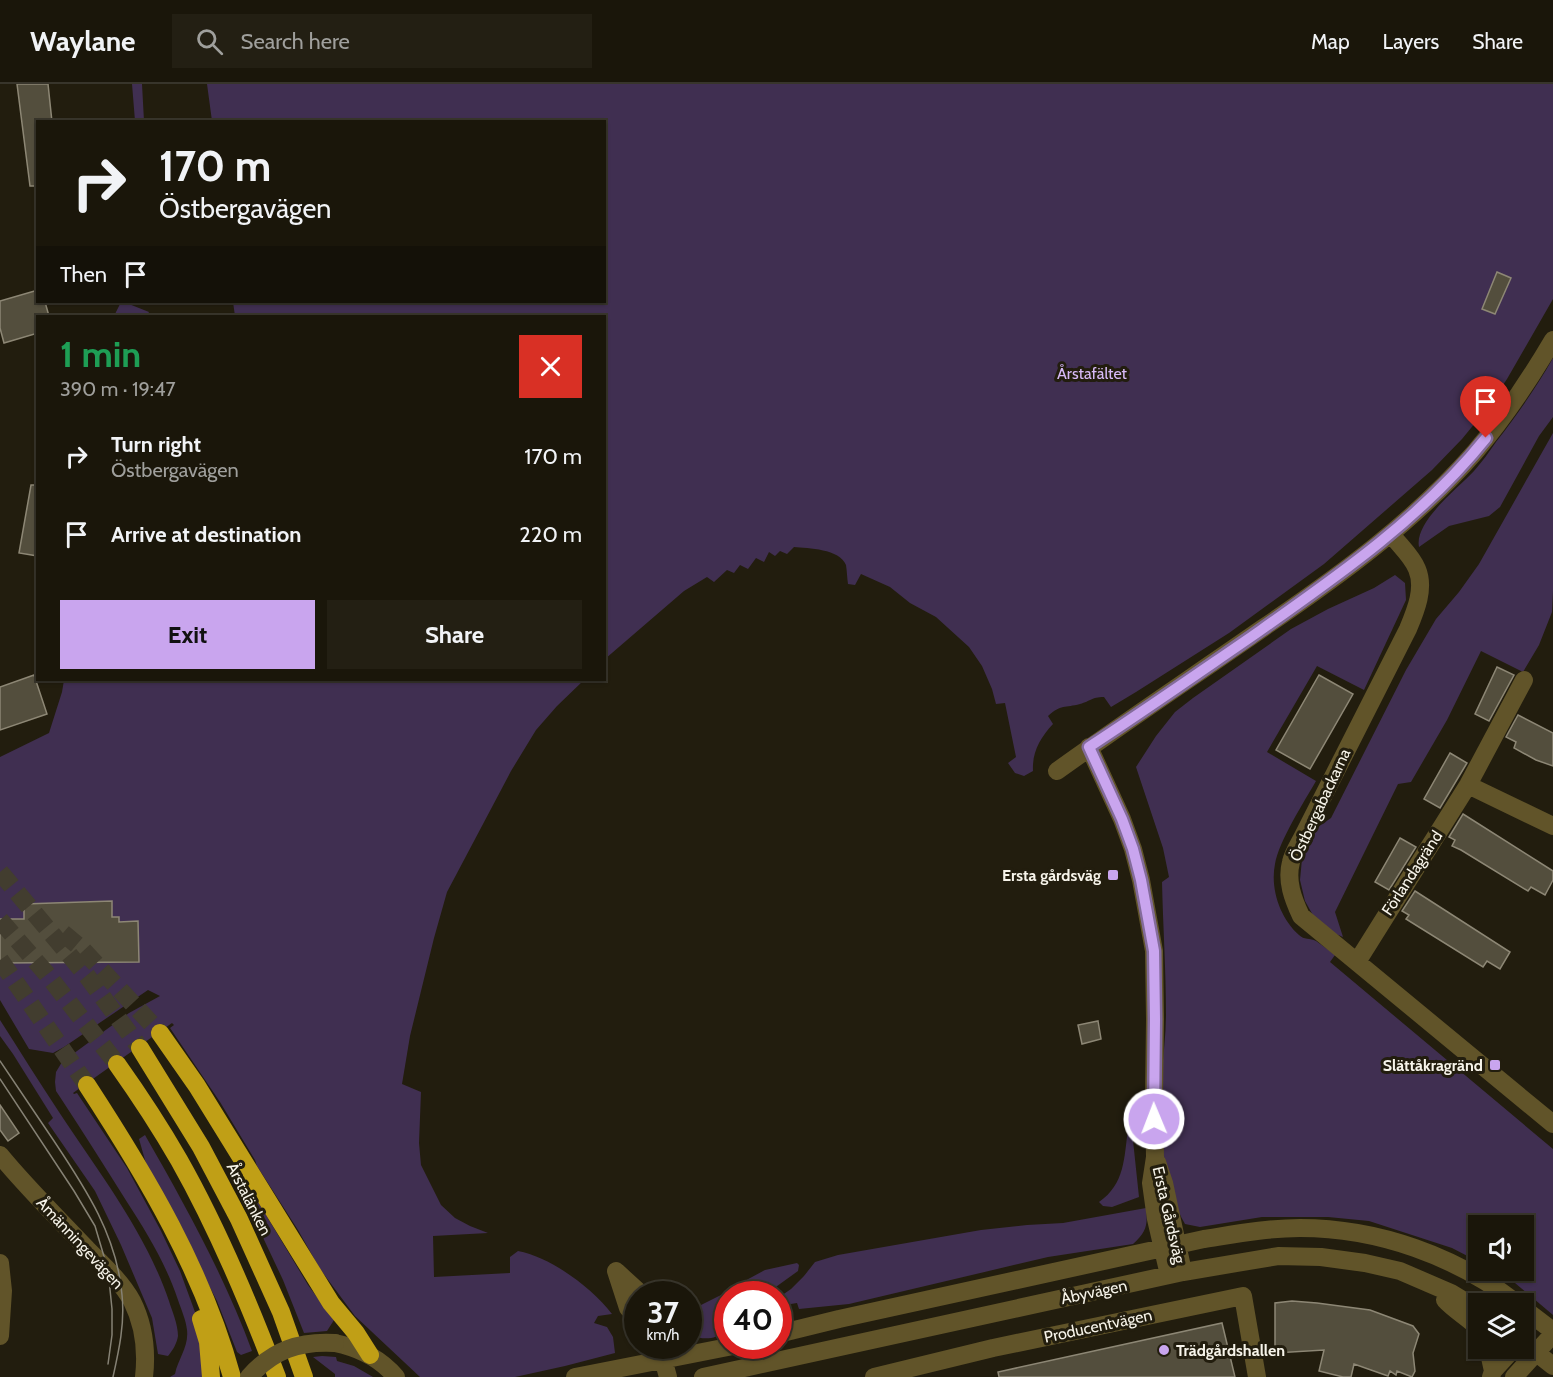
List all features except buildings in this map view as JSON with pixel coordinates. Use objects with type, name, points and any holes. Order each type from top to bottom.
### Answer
[{"type":"highway","points":[[160,1033],[197,1086],[332,1303],[370,1355]]},
{"type":"highway","name":"Årstalänken","points":[[140,1048],[201,1147],[239,1219],[281,1312],[304,1377]]},
{"type":"highway","points":[[117,1064],[150,1112],[179,1161],[219,1237],[277,1377]]},
{"type":"highway","points":[[87,1085],[131,1154],[172,1226],[192,1267],[227,1357],[232,1377]]},
{"type":"highway","points":[[192,1267],[196,1300],[208,1342],[211,1377]]},
{"type":"street","points":[[1057,771],[1329,583],[1391,534],[1450,479],[1475,452],[1508,411],[1553,340]]},
{"type":"street","name":"Östbergabackarna","points":[[1391,534],[1417,568],[1420,586],[1416,609],[1291,862],[1289,884],[1293,899],[1301,916],[1553,1124]]},
{"type":"street","name":"Förlandagränd","points":[[1357,962],[1468,785],[1524,680]]},
{"type":"street","name":"Ersta Gårdsväg","points":[[1089,747],[1133,849],[1154,951],[1155,1157],[1164,1183],[1170,1247],[1176,1274]]},
{"type":"street","points":[[1468,785],[1553,826]]},
{"type":"street","name":"Åmänningevägen","points":[[0,1155],[108,1270],[131,1300],[141,1323],[144,1340],[146,1361],[144,1377]]},
{"type":"street","name":"Åbyvägen","points":[[792,1331],[1170,1247],[1255,1231],[1299,1228],[1370,1235],[1406,1245],[1441,1258],[1477,1276],[1502,1293]]},
{"type":"street","name":"Åbyvägen","points":[[703,1377],[1176,1274],[1278,1256],[1321,1257],[1400,1271],[1430,1283],[1468,1303]]},
{"type":"street","points":[[0,1263],[3,1291],[0,1336]]},
{"type":"street","points":[[624,1296],[616,1271],[627,1281]]},
{"type":"street","points":[[1430,1283],[1450,1305],[1468,1318]]},
{"type":"street","name":"Producentvägen","points":[[874,1377],[993,1348],[1243,1296],[1257,1377]]},
{"type":"street","points":[[1534,1317],[1548,1328]]},
{"type":"street","points":[[1534,1334],[1548,1328]]},
{"type":"street","points":[[1534,1344],[1548,1328]]},
{"type":"street","points":[[249,1377],[271,1357],[286,1350],[318,1342],[335,1343],[370,1355],[396,1377]]},
{"type":"street","points":[[1534,1351],[1553,1366]]},
{"type":"street","points":[[575,1377],[635,1359]]},
{"type":"street","points":[[662,1359],[668,1377]]},
{"type":"street","points":[[695,1359],[703,1377]]},
{"type":"street","points":[[1490,1359],[1492,1374]]},
{"type":"street","points":[[1492,1374],[1505,1359]]},
{"type":"street","points":[[1514,1377],[1524,1359]]},
{"type":"green space","points":[[132,84],[142,84],[144,120],[135,120]]},
{"type":"green space","name":"Årstafältet","points":[[207,84],[1553,84],[1553,299],[1489,406],[1432,470],[1324,564],[1229,633],[1111,707],[1104,697],[1100,697],[1052,712],[1048,716],[1053,724],[1038,746],[1033,771],[1024,776],[1015,773],[1008,763],[1016,757],[1005,703],[996,704],[982,666],[969,647],[936,617],[910,603],[890,587],[861,574],[855,585],[848,584],[846,565],[843,560],[823,550],[794,547],[787,554],[780,551],[775,556],[769,552],[764,562],[756,558],[748,569],[740,565],[734,573],[727,570],[714,582],[707,577],[684,591],[606,658],[606,315],[235,315],[233,303],[606,303],[606,120],[212,120]]},
{"type":"green space","points":[[120,303],[126,303],[149,312],[148,315],[114,315]]},
{"type":"green space","points":[[1553,358],[1553,417],[1539,436],[1500,507],[1489,516],[1449,526],[1419,547],[1419,537],[1430,516],[1483,461],[1526,401]]},
{"type":"green space","points":[[1553,433],[1552,612],[1539,645],[1523,672],[1481,651],[1447,720],[1411,782],[1398,784],[1335,912],[1343,937],[1324,929],[1305,901],[1300,880],[1302,859],[1315,829],[1331,818],[1406,670],[1436,619],[1479,564]]},
{"type":"green space","points":[[1395,575],[1405,583],[1406,600],[1364,690],[1317,666],[1267,752],[1316,781],[1281,844],[1275,864],[1275,893],[1282,912],[1299,935],[1316,941],[1335,955],[1330,962],[1553,1149],[1553,1315],[1534,1299],[1534,1293],[1527,1293],[1512,1281],[1534,1281],[1534,1215],[1468,1215],[1468,1256],[1452,1248],[1369,1221],[1328,1217],[1262,1217],[1200,1227],[1185,1224],[1177,1207],[1166,1170],[1161,1113],[1166,1030],[1162,882],[1169,877],[1163,848],[1136,767],[1175,712],[1193,698],[1291,629],[1374,588]]},
{"type":"green space","points":[[64,681],[583,681],[536,730],[511,771],[447,892],[410,1036],[402,1084],[421,1092],[419,1143],[421,1165],[441,1205],[455,1218],[488,1233],[433,1236],[434,1277],[510,1273],[510,1257],[518,1251],[531,1254],[570,1275],[604,1304],[612,1314],[598,1316],[594,1323],[607,1327],[613,1337],[615,1353],[515,1377],[420,1377],[355,1316],[320,1269],[220,1102],[170,1028],[174,1025],[172,1023],[73,1093],[77,1093],[127,1168],[180,1271],[199,1323],[207,1377],[170,1377],[175,1374],[187,1336],[185,1318],[173,1287],[149,1237],[56,1091],[55,1082],[56,1072],[62,1062],[129,1013],[160,996],[148,990],[53,1053],[29,1049],[0,1000],[0,757],[49,733]]},
{"type":"green space","points":[[0,1020],[120,1203],[159,1275],[169,1301],[178,1336],[168,1356],[158,1354],[152,1318],[95,1191],[48,1123],[53,1118],[0,1036]]},
{"type":"green space","points":[[1128,1129],[1132,1131],[1139,1197],[1112,1207],[1103,1206],[1099,1202],[1114,1187],[1122,1170]]},
{"type":"green space","points":[[145,1135],[216,1268],[252,1351],[241,1355],[237,1352],[217,1301],[147,1167],[139,1139]]},
{"type":"green space","points":[[239,1170],[308,1285],[334,1320],[327,1331],[304,1333],[283,1280],[233,1174]]},
{"type":"green space","points":[[1146,1208],[1145,1228],[1133,1244],[1048,1257],[849,1304],[799,1309],[797,1303],[792,1304],[792,1288],[815,1262],[838,1255],[981,1230],[1063,1223]]},
{"type":"green space","points":[[797,1263],[799,1265],[798,1271],[784,1281],[745,1281],[765,1270]]},
{"type":"green space","points":[[714,1298],[714,1337],[702,1338],[702,1304]]},
{"type":"green space","points":[[313,1357],[336,1357],[337,1361],[354,1366],[373,1377],[335,1377],[335,1374]]},
{"type":"tunnel","points":[[0,872],[87,976],[140,1048]]},
{"type":"tunnel","points":[[0,920],[46,973],[117,1064]]},
{"type":"tunnel","points":[[63,933],[83,950],[160,1033]]},
{"type":"tunnel","points":[[0,960],[87,1085]]},
{"type":"tram line","points":[[0,1061],[77,1177],[107,1233],[119,1273],[123,1305],[121,1336],[113,1377]]},
{"type":"tram line","points":[[0,1079],[95,1226],[108,1270],[112,1309],[112,1335],[108,1364]]},
{"type":"place","name":"Ersta gårdsväg","points":[[1113,875]]},
{"type":"place","name":"Slättåkragränd","points":[[1495,1065]]},
{"type":"place","name":"Trädgårdshallen","points":[[1164,1350]]},
{"type":"route","points":[[1154,1119],[1154,951],[1133,849],[1089,747],[1329,583],[1407,520],[1450,479],[1486,438]]}]
